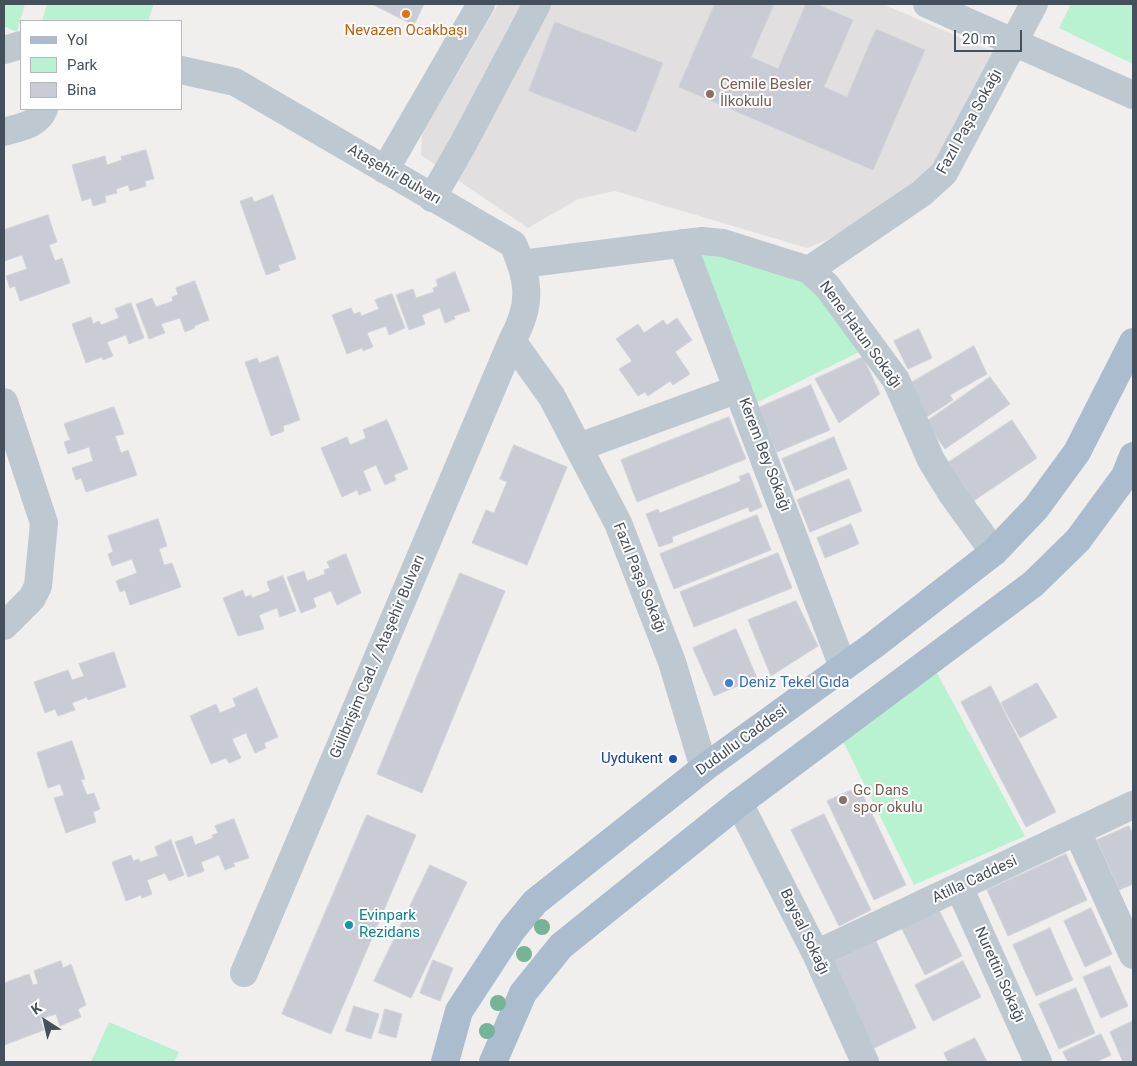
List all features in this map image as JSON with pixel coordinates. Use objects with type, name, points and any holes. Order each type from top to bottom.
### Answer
[{"type":"main road","name":"Dudullu Caddesi","points":[[445,1062],[459,1011],[512,930],[535,902],[704,768],[843,667],[994,552],[1036,508],[1077,452],[1133,342]]},
{"type":"main road","points":[[493,1062],[523,993],[561,946],[739,803],[1033,584],[1078,540],[1125,476],[1133,456]]},
{"type":"street","points":[[385,170],[481,4]]},
{"type":"street","points":[[432,198],[463,144],[537,4]]},
{"type":"street","points":[[927,4],[1133,95]]},
{"type":"street","name":"Fazıl Paşa Sokağı","points":[[809,270],[915,198],[944,173],[1034,4]]},
{"type":"street","points":[[4,50],[20,45]]},
{"type":"street","name":"Ataşehir Bulvarı","points":[[182,70],[235,82],[513,244],[522,264],[527,289],[523,320],[512,341]]},
{"type":"street","points":[[4,132],[33,123],[39,119],[44,110]]},
{"type":"street","name":"Nene Hatun Sokağı","points":[[522,264],[702,240],[723,243],[809,270],[827,286],[896,380],[931,460],[952,494],[994,552]]},
{"type":"street","name":"Kerem Bey Sokağı","points":[[682,243],[843,667]]},
{"type":"street","name":"Fazıl Paşa Sokağı","points":[[512,341],[552,397],[618,523],[672,662],[704,768]]},
{"type":"street","name":"Gülibrişim Cad. / Ataşehir Bulvarı","points":[[244,973],[512,341]]},
{"type":"street","points":[[579,448],[738,389]]},
{"type":"street","points":[[4,402],[44,523],[38,586],[32,598],[4,626]]},
{"type":"street","name":"Baysal Sokağı","points":[[739,803],[816,954],[864,1062]]},
{"type":"street","name":"Atilla Caddesi","points":[[816,954],[1133,805]]},
{"type":"street","points":[[1077,831],[1133,955]]},
{"type":"street","name":"Nurettin Sokağı","points":[[959,887],[1038,1062]]},
{"type":"shaded area","name":"Cemile Besler İlkokulu","points":[[498,4],[883,4],[998,54],[932,168],[862,219],[829,239],[807,248],[615,191],[578,199],[528,228],[421,155],[422,134]]},
{"type":"green space","points":[[4,4],[25,4],[17,32],[4,26]]},
{"type":"green space","points":[[47,4],[154,4],[148,20],[42,20]]},
{"type":"green space","points":[[1071,4],[1133,4],[1133,64],[1059,28]]},
{"type":"green space","points":[[736,252],[785,266],[820,292],[865,349],[754,404],[692,253]]},
{"type":"green space","points":[[937,673],[1025,836],[914,885],[843,741]]},
{"type":"green space","points":[[109,1022],[179,1052],[174,1062],[91,1062]]},
{"type":"building","name":"Nevazen Ocakbaşı","points":[[372,4],[424,4],[414,25]]},
{"type":"building","points":[[715,4],[774,4],[751,57],[778,69],[806,4],[816,4],[853,20],[824,87],[847,97],[876,29],[925,50],[873,170],[679,87]]},
{"type":"building","points":[[555,22],[663,63],[636,132],[529,91]]},
{"type":"building","points":[[146,150],[154,179],[145,181],[146,186],[130,191],[128,185],[116,189],[117,193],[105,196],[106,202],[93,206],[91,198],[82,201],[72,165],[105,156],[107,165],[122,160],[121,157]]},
{"type":"building","points":[[273,195],[296,259],[278,265],[280,270],[266,275],[240,201],[252,197],[254,202]]},
{"type":"building","points":[[48,215],[57,242],[49,245],[55,261],[62,258],[70,283],[20,301],[15,286],[10,288],[6,276],[27,269],[22,255],[4,261],[4,230]]},
{"type":"building","points":[[455,272],[470,311],[454,316],[455,319],[445,323],[440,308],[422,315],[425,324],[409,330],[396,295],[413,289],[416,298],[434,292],[433,288],[438,286],[436,280]]},
{"type":"building","points":[[195,281],[209,320],[185,332],[180,318],[161,324],[165,333],[149,339],[136,304],[152,298],[156,307],[173,301],[172,297],[178,295],[176,288]]},
{"type":"building","points":[[392,294],[405,328],[389,335],[386,326],[367,333],[373,347],[363,351],[362,348],[347,354],[332,315],[351,308],[354,314],[360,312],[361,316],[379,309],[375,300]]},
{"type":"building","points":[[131,303],[144,338],[129,344],[126,335],[107,342],[113,356],[103,360],[102,357],[86,363],[72,324],[91,317],[93,324],[99,321],[101,325],[119,318],[115,309]]},
{"type":"building","points":[[677,318],[692,340],[675,352],[690,374],[673,385],[670,381],[648,396],[645,392],[638,396],[619,369],[632,361],[616,339],[638,324],[644,333],[663,320],[667,325]]},
{"type":"building","points":[[919,329],[932,358],[908,369],[894,341]]},
{"type":"building","points":[[974,346],[987,374],[950,395],[953,400],[925,418],[909,384]]},
{"type":"building","points":[[278,356],[300,420],[283,426],[284,431],[271,436],[245,362],[257,358],[259,363]]},
{"type":"building","points":[[863,357],[880,394],[839,423],[815,379]]},
{"type":"building","points":[[990,377],[1010,404],[945,449],[926,422]]},
{"type":"building","points":[[811,385],[830,430],[777,452],[758,408]]},
{"type":"building","points":[[114,407],[124,434],[115,436],[121,453],[128,450],[137,475],[86,492],[81,478],[76,480],[72,468],[93,461],[89,447],[68,454],[64,442],[70,440],[64,424]]},
{"type":"building","points":[[729,417],[746,459],[637,502],[621,460]]},
{"type":"building","points":[[387,420],[408,469],[394,475],[396,480],[385,485],[376,465],[363,471],[371,490],[359,495],[357,490],[342,497],[321,448],[347,437],[350,445],[366,438],[363,430]]},
{"type":"building","points":[[1012,420],[1037,458],[972,502],[946,464]]},
{"type":"building","points":[[834,437],[847,469],[795,491],[782,459]]},
{"type":"building","points":[[514,445],[567,467],[527,565],[472,543],[486,510],[494,513],[507,482],[500,479]]},
{"type":"building","points":[[749,473],[762,507],[750,512],[748,507],[672,537],[673,542],[659,547],[646,514],[658,509],[660,513],[741,481],[739,477]]},
{"type":"building","points":[[849,479],[862,511],[810,532],[797,500]]},
{"type":"building","points":[[757,515],[771,550],[674,589],[660,554]]},
{"type":"building","points":[[158,519],[167,546],[159,549],[164,565],[172,563],[181,587],[130,605],[125,590],[120,592],[116,581],[137,573],[132,559],[112,566],[108,554],[113,552],[108,536]]},
{"type":"building","points":[[851,524],[859,544],[825,558],[817,538]]},
{"type":"building","points":[[778,553],[792,588],[694,627],[680,592]]},
{"type":"building","points":[[346,554],[361,593],[337,605],[331,591],[313,598],[316,607],[301,613],[287,577],[304,571],[307,581],[325,574],[324,570],[330,568],[327,562]]},
{"type":"building","points":[[460,573],[505,591],[422,793],[377,774]]},
{"type":"building","points":[[283,576],[296,611],[280,617],[277,608],[259,615],[264,629],[238,636],[223,598],[243,590],[245,597],[251,595],[252,598],[270,591],[267,582]]},
{"type":"building","points":[[796,601],[818,646],[771,676],[748,620]]},
{"type":"building","points":[[736,629],[757,678],[714,696],[693,648]]},
{"type":"building","points":[[114,652],[126,687],[88,700],[87,697],[72,703],[75,710],[58,716],[55,709],[45,713],[34,682],[68,670],[72,680],[84,676],[79,664]]},
{"type":"building","points":[[1037,683],[1057,717],[1020,738],[1001,703]]},
{"type":"building","points":[[991,686],[1056,812],[1026,827],[961,702]]},
{"type":"building","points":[[257,688],[278,737],[264,743],[266,748],[255,753],[246,733],[232,739],[241,758],[229,763],[226,758],[211,764],[190,716],[216,704],[220,713],[236,706],[233,699]]},
{"type":"building","points":[[72,741],[85,779],[81,780],[87,795],[94,793],[100,809],[93,812],[96,822],[66,833],[54,798],[64,795],[60,784],[48,788],[37,753]]},
{"type":"building","points":[[859,787],[906,885],[874,900],[827,801]]},
{"type":"building","points":[[824,814],[871,910],[839,926],[791,830]]},
{"type":"building","name":"Evinpark Rezidans","points":[[367,815],[416,835],[331,1034],[282,1014]]},
{"type":"building","points":[[234,819],[249,858],[233,863],[235,866],[225,870],[219,855],[201,862],[204,871],[188,877],[175,842],[192,836],[195,845],[213,838],[212,835],[218,833],[215,826]]},
{"type":"building","points":[[1129,826],[1133,834],[1133,884],[1119,890],[1097,840]]},
{"type":"building","points":[[171,840],[184,875],[169,881],[165,873],[147,880],[152,894],[142,898],[141,895],[126,901],[112,862],[131,855],[133,861],[139,859],[140,862],[158,856],[155,847]]},
{"type":"building","points":[[1066,854],[1087,900],[1008,936],[987,890]]},
{"type":"building","points":[[430,865],[467,882],[411,998],[374,981]]},
{"type":"building","points":[[937,906],[962,956],[925,975],[900,925]]},
{"type":"building","points":[[1091,908],[1112,954],[1085,967],[1064,921]]},
{"type":"building","points":[[1050,928],[1073,980],[1036,996],[1013,945]]},
{"type":"building","points":[[876,941],[916,1028],[870,1050],[830,963]]},
{"type":"building","points":[[433,960],[453,968],[440,1001],[420,993]]},
{"type":"building","points":[[61,961],[63,968],[71,964],[86,1005],[78,1009],[81,1017],[60,1026],[56,1014],[40,1019],[44,1030],[4,1045],[4,983],[29,974],[33,985],[38,984],[34,971]]},
{"type":"building","points":[[963,961],[981,997],[933,1021],[915,985]]},
{"type":"building","points":[[1110,966],[1128,1006],[1101,1018],[1083,977]]},
{"type":"building","points":[[1076,988],[1095,1033],[1059,1049],[1039,1004]]},
{"type":"building","points":[[354,1006],[379,1014],[371,1039],[346,1031]]},
{"type":"building","points":[[385,1009],[402,1014],[396,1038],[379,1033]]},
{"type":"building","points":[[1133,1021],[1133,1062],[1123,1062],[1110,1032]]},
{"type":"building","points":[[1101,1034],[1111,1055],[1096,1062],[1068,1062],[1063,1052]]},
{"type":"building","points":[[975,1038],[987,1062],[948,1062],[944,1053]]},
{"type":"place","name":"Nevazen Ocakbaşı","points":[[406,14]]},
{"type":"place","name":"Cemile Besler İlkokulu","points":[[710,94]]},
{"type":"place","name":"Deniz Tekel Gıda","points":[[729,683]]},
{"type":"place","name":"Uydukent","points":[[673,759]]},
{"type":"place","name":"Gc Dans spor okulu","points":[[843,800]]},
{"type":"place","name":"Evinpark Rezidans","points":[[349,925]]}]
